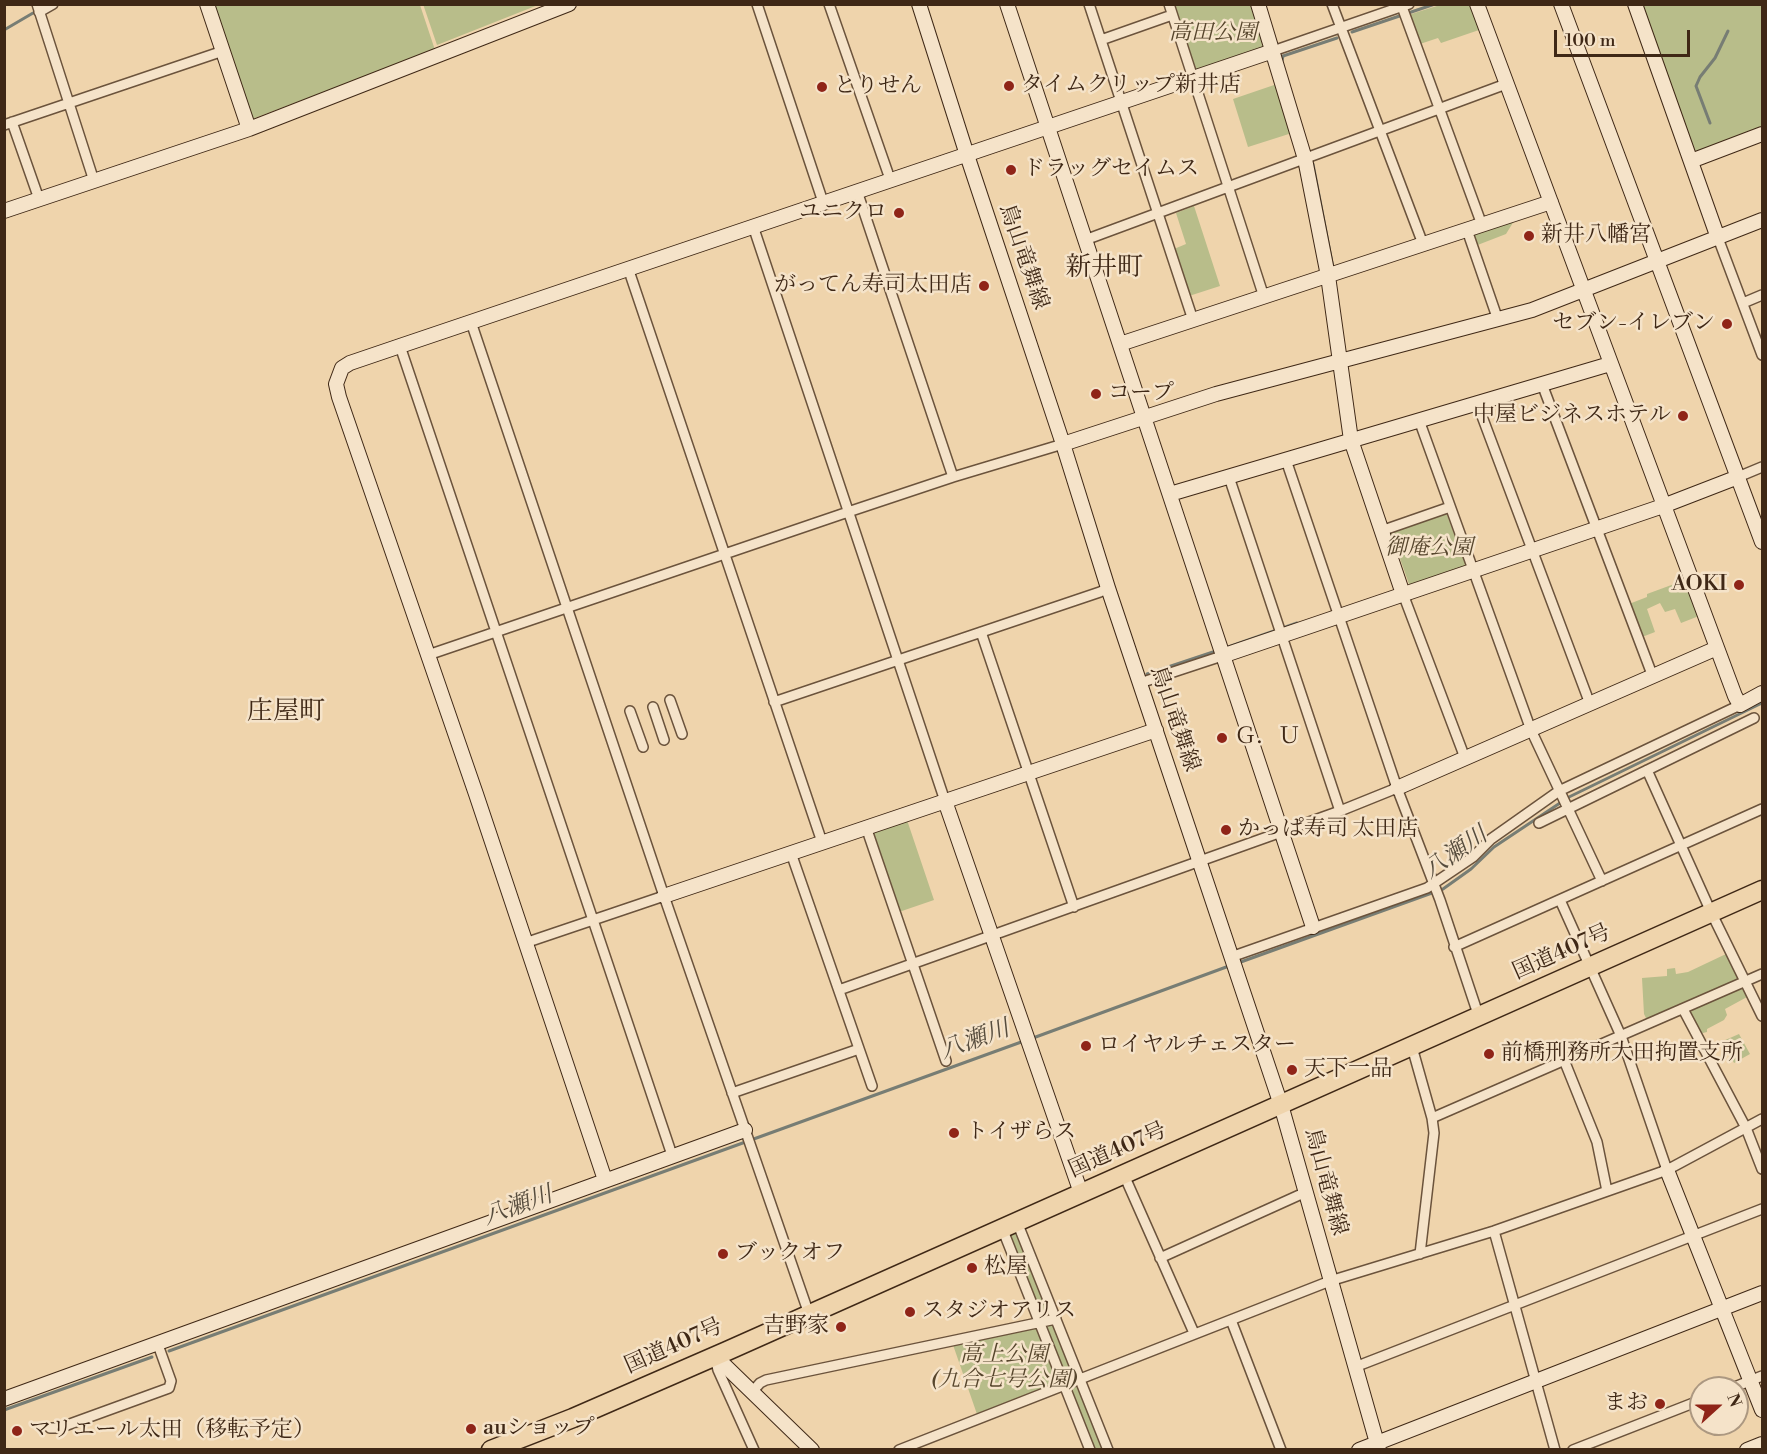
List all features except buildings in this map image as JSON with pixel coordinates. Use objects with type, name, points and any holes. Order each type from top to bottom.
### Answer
[{"type":"highway","name":"国道407号","points":[[491,1449],[573,1418],[715,1356],[1762,890]]},
{"type":"street","points":[[53,4],[38,8],[94,181]]},
{"type":"street","points":[[207,4],[249,129]]},
{"type":"street","points":[[4,211],[249,129],[568,4]]},
{"type":"street","points":[[757,4],[823,202]]},
{"type":"street","points":[[829,4],[890,179]]},
{"type":"street","name":"鳥山竜舞線","points":[[919,4],[1108,588],[1281,1105],[1378,1446]]},
{"type":"street","points":[[1007,4],[1313,927]]},
{"type":"street","points":[[1089,4],[1194,320]]},
{"type":"street","points":[[1169,4],[1264,297]]},
{"type":"street","points":[[1258,4],[1305,159],[1328,276],[1351,440],[1403,594],[1465,758]]},
{"type":"street","points":[[1332,4],[1423,244]]},
{"type":"street","points":[[1477,4],[1663,506],[1740,705]]},
{"type":"street","points":[[1561,4],[1762,542]]},
{"type":"street","points":[[1635,4],[1762,355]]},
{"type":"street","points":[[605,1180],[336,384],[342,368],[350,363],[890,179],[1341,29],[1404,5],[1482,225]]},
{"type":"street","points":[[1101,40],[1172,15]]},
{"type":"street","points":[[39,200],[8,124],[223,51]]},
{"type":"street","points":[[1085,240],[1506,84]]},
{"type":"street","points":[[1690,161],[1762,134]]},
{"type":"street","points":[[857,191],[953,477]]},
{"type":"street","points":[[1120,344],[1551,202]]},
{"type":"street","points":[[428,655],[953,477],[1216,394],[1532,310],[1762,220]]},
{"type":"street","points":[[753,226],[945,801],[1081,1193]]},
{"type":"street","points":[[1467,230],[1498,320]]},
{"type":"street","points":[[628,268],[822,842]]},
{"type":"street","points":[[1743,303],[1762,295]]},
{"type":"street","points":[[471,322],[664,896],[809,1314]]},
{"type":"street","points":[[400,346],[672,1155]]},
{"type":"street","points":[[1170,494],[1610,364]]},
{"type":"street","points":[[1542,384],[1653,676]]},
{"type":"street","points":[[1477,403],[1590,704]]},
{"type":"street","points":[[1419,420],[1531,729],[1602,881]]},
{"type":"street","points":[[1286,460],[1397,788],[1434,884],[1479,1017]]},
{"type":"street","points":[[1140,683],[1597,529],[1762,467]]},
{"type":"street","points":[[1229,477],[1340,812]]},
{"type":"street","points":[[1381,531],[1450,507]]},
{"type":"street","points":[[774,702],[1108,588]]},
{"type":"street","points":[[981,632],[1074,907]]},
{"type":"street","points":[[839,990],[1340,812],[1717,648]]},
{"type":"street","points":[[1233,962],[1313,927],[1427,888],[1473,857],[1491,839],[1561,793],[1762,693]]},
{"type":"street","points":[[670,700],[682,734]]},
{"type":"street","points":[[653,707],[664,740]]},
{"type":"street","points":[[630,711],[643,747]]},
{"type":"street","points":[[1539,823],[1567,807],[1754,718]]},
{"type":"street","points":[[525,943],[1156,730]]},
{"type":"street","points":[[1647,770],[1711,912],[1762,1016]]},
{"type":"street","points":[[1454,947],[1762,809]]},
{"type":"street","points":[[867,827],[946,1061]]},
{"type":"street","points":[[791,853],[872,1086]]},
{"type":"street","points":[[1560,900],[1621,1036],[1667,1170],[1722,1309],[1757,1378],[1762,1410]]},
{"type":"street","points":[[1432,1118],[1762,974]]},
{"type":"street","points":[[1683,1009],[1746,1128],[1762,1169]]},
{"type":"street","points":[[1412,1047],[1432,1118],[1434,1134],[1420,1254]]},
{"type":"street","points":[[732,1093],[859,1049]]},
{"type":"street","points":[[1564,1060],[1597,1142],[1607,1191]]},
{"type":"street","points":[[899,1449],[979,1420],[1064,1384],[1330,1281],[1494,1232],[1667,1170],[1762,1119]]},
{"type":"street","points":[[4,1399],[672,1155],[747,1136]]},
{"type":"street","points":[[1124,1175],[1194,1333]]},
{"type":"street","points":[[1160,1258],[1306,1192]]},
{"type":"street","points":[[1355,1367],[1762,1209]]},
{"type":"street","points":[[1010,1225],[1056,1319],[1108,1449]]},
{"type":"street","points":[[1010,1225],[1040,1323],[1090,1449]]},
{"type":"street","points":[[1494,1232],[1555,1449]]},
{"type":"street","points":[[1359,1449],[1378,1446],[1535,1381],[1762,1293]]},
{"type":"street","points":[[730,1397],[738,1389],[751,1389],[766,1380],[1056,1319]]},
{"type":"street","points":[[1231,1320],[1281,1449]]},
{"type":"street","points":[[50,1428],[59,1428],[169,1388],[171,1381],[158,1342]]},
{"type":"street","points":[[715,1356],[812,1449]]},
{"type":"street","points":[[715,1356],[718,1370],[754,1449]]},
{"type":"street","points":[[1573,1449],[1689,1405]]},
{"type":"street","points":[[1747,1449],[1762,1444]]},
{"type":"green space","points":[[423,4],[538,4],[538,5],[437,45]]},
{"type":"green space","points":[[215,5],[420,5],[435,50],[252,119]]},
{"type":"green space","name":"高田公園","points":[[1172,5],[1252,5],[1264,42],[1262,49],[1198,71],[1193,68]]},
{"type":"green space","points":[[1440,5],[1470,5],[1479,30],[1441,43],[1438,38],[1420,44],[1408,15]]},
{"type":"green space","points":[[1641,5],[1762,5],[1762,128],[1697,154],[1693,152]]},
{"type":"green space","points":[[1277,84],[1292,133],[1248,147],[1233,99]]},
{"type":"green space","points":[[1194,206],[1220,286],[1189,296],[1174,249],[1186,244],[1176,213]]},
{"type":"green space","points":[[1514,221],[1506,234],[1475,246],[1472,238],[1474,235]]},
{"type":"green space","name":"御庵公園","points":[[1443,514],[1447,515],[1465,564],[1464,567],[1410,587],[1391,533]]},
{"type":"green space","points":[[1685,580],[1699,616],[1681,623],[1675,609],[1665,612],[1660,603],[1647,609],[1655,632],[1642,637],[1629,604],[1647,597],[1647,594]]},
{"type":"green space","points":[[907,820],[934,900],[899,912],[872,832]]},
{"type":"green space","points":[[1726,954],[1738,978],[1736,981],[1647,1020],[1644,1014],[1642,978],[1667,976],[1667,969],[1675,968],[1676,974],[1688,972]]},
{"type":"green space","points":[[1742,988],[1747,997],[1725,1009],[1727,1015],[1724,1020],[1707,1029],[1707,1032],[1700,1032],[1690,1015],[1692,1010]]},
{"type":"green space","points":[[1739,1034],[1750,1054],[1734,1063],[1723,1041]]},
{"type":"green space","name":"高上公園 (九合七号公園)","points":[[1017,1222],[1107,1449],[1089,1449],[1064,1385],[979,1420],[952,1342],[1039,1323],[1002,1228]]},
{"type":"waterway","points":[[1352,32],[1435,4]]},
{"type":"waterway","points":[[4,30],[33,13]]},
{"type":"waterway","points":[[1710,123],[1696,86],[1715,58],[1728,31]]},
{"type":"waterway","points":[[1282,61],[1283,56],[1337,38]]},
{"type":"waterway","points":[[1313,164],[1333,268]]},
{"type":"waterway","points":[[1228,647],[1297,623]]},
{"type":"waterway","points":[[1147,674],[1213,652]]},
{"type":"waterway","name":"八瀬川","points":[[1238,963],[1443,889],[1471,869],[1494,847],[1569,797],[1762,703]]},
{"type":"waterway","name":"八瀬川","points":[[1033,1038],[1229,966]]},
{"type":"waterway","name":"八瀬川","points":[[169,1351],[1024,1041]]},
{"type":"waterway","name":"八瀬川","points":[[4,1410],[152,1357]]},
{"type":"place","name":"タイムクリップ新井店","points":[[1009,86]]},
{"type":"place","name":"とりせん","points":[[822,87]]},
{"type":"place","name":"ドラッグセイムス","points":[[1011,170]]},
{"type":"place","name":"ユニクロ","points":[[899,213]]},
{"type":"place","name":"新井八幡宮","points":[[1529,236]]},
{"type":"place","name":"がってん寿司太田店","points":[[984,286]]},
{"type":"place","name":"セブン-イレブン","points":[[1727,324]]},
{"type":"place","name":"コープ","points":[[1096,394]]},
{"type":"place","name":"中屋ビジネスホテル","points":[[1683,416]]},
{"type":"place","name":"AOKI","points":[[1739,585]]},
{"type":"place","name":"Ｇ．Ｕ","points":[[1222,738]]},
{"type":"place","name":"かっぱ寿司 太田店","points":[[1226,830]]},
{"type":"place","name":"ロイヤルチェスター","points":[[1086,1046]]},
{"type":"place","name":"前橋刑務所大田拘置支所","points":[[1489,1054]]},
{"type":"place","name":"天下一品","points":[[1292,1070]]},
{"type":"place","name":"トイザらス","points":[[954,1133]]},
{"type":"place","name":"ブックオフ","points":[[723,1254]]},
{"type":"place","name":"松屋","points":[[972,1268]]},
{"type":"place","name":"スタジオアリス","points":[[910,1312]]},
{"type":"place","name":"吉野家","points":[[841,1327]]},
{"type":"place","name":"まお","points":[[1660,1404]]},
{"type":"place","name":"auショップ","points":[[471,1429]]},
{"type":"place","name":"マリエール太田（移転予定）","points":[[17,1431]]},
{"type":"district","name":"新井町","points":[[1104,269]]},
{"type":"district","name":"庄屋町","points":[[286,713]]}]
